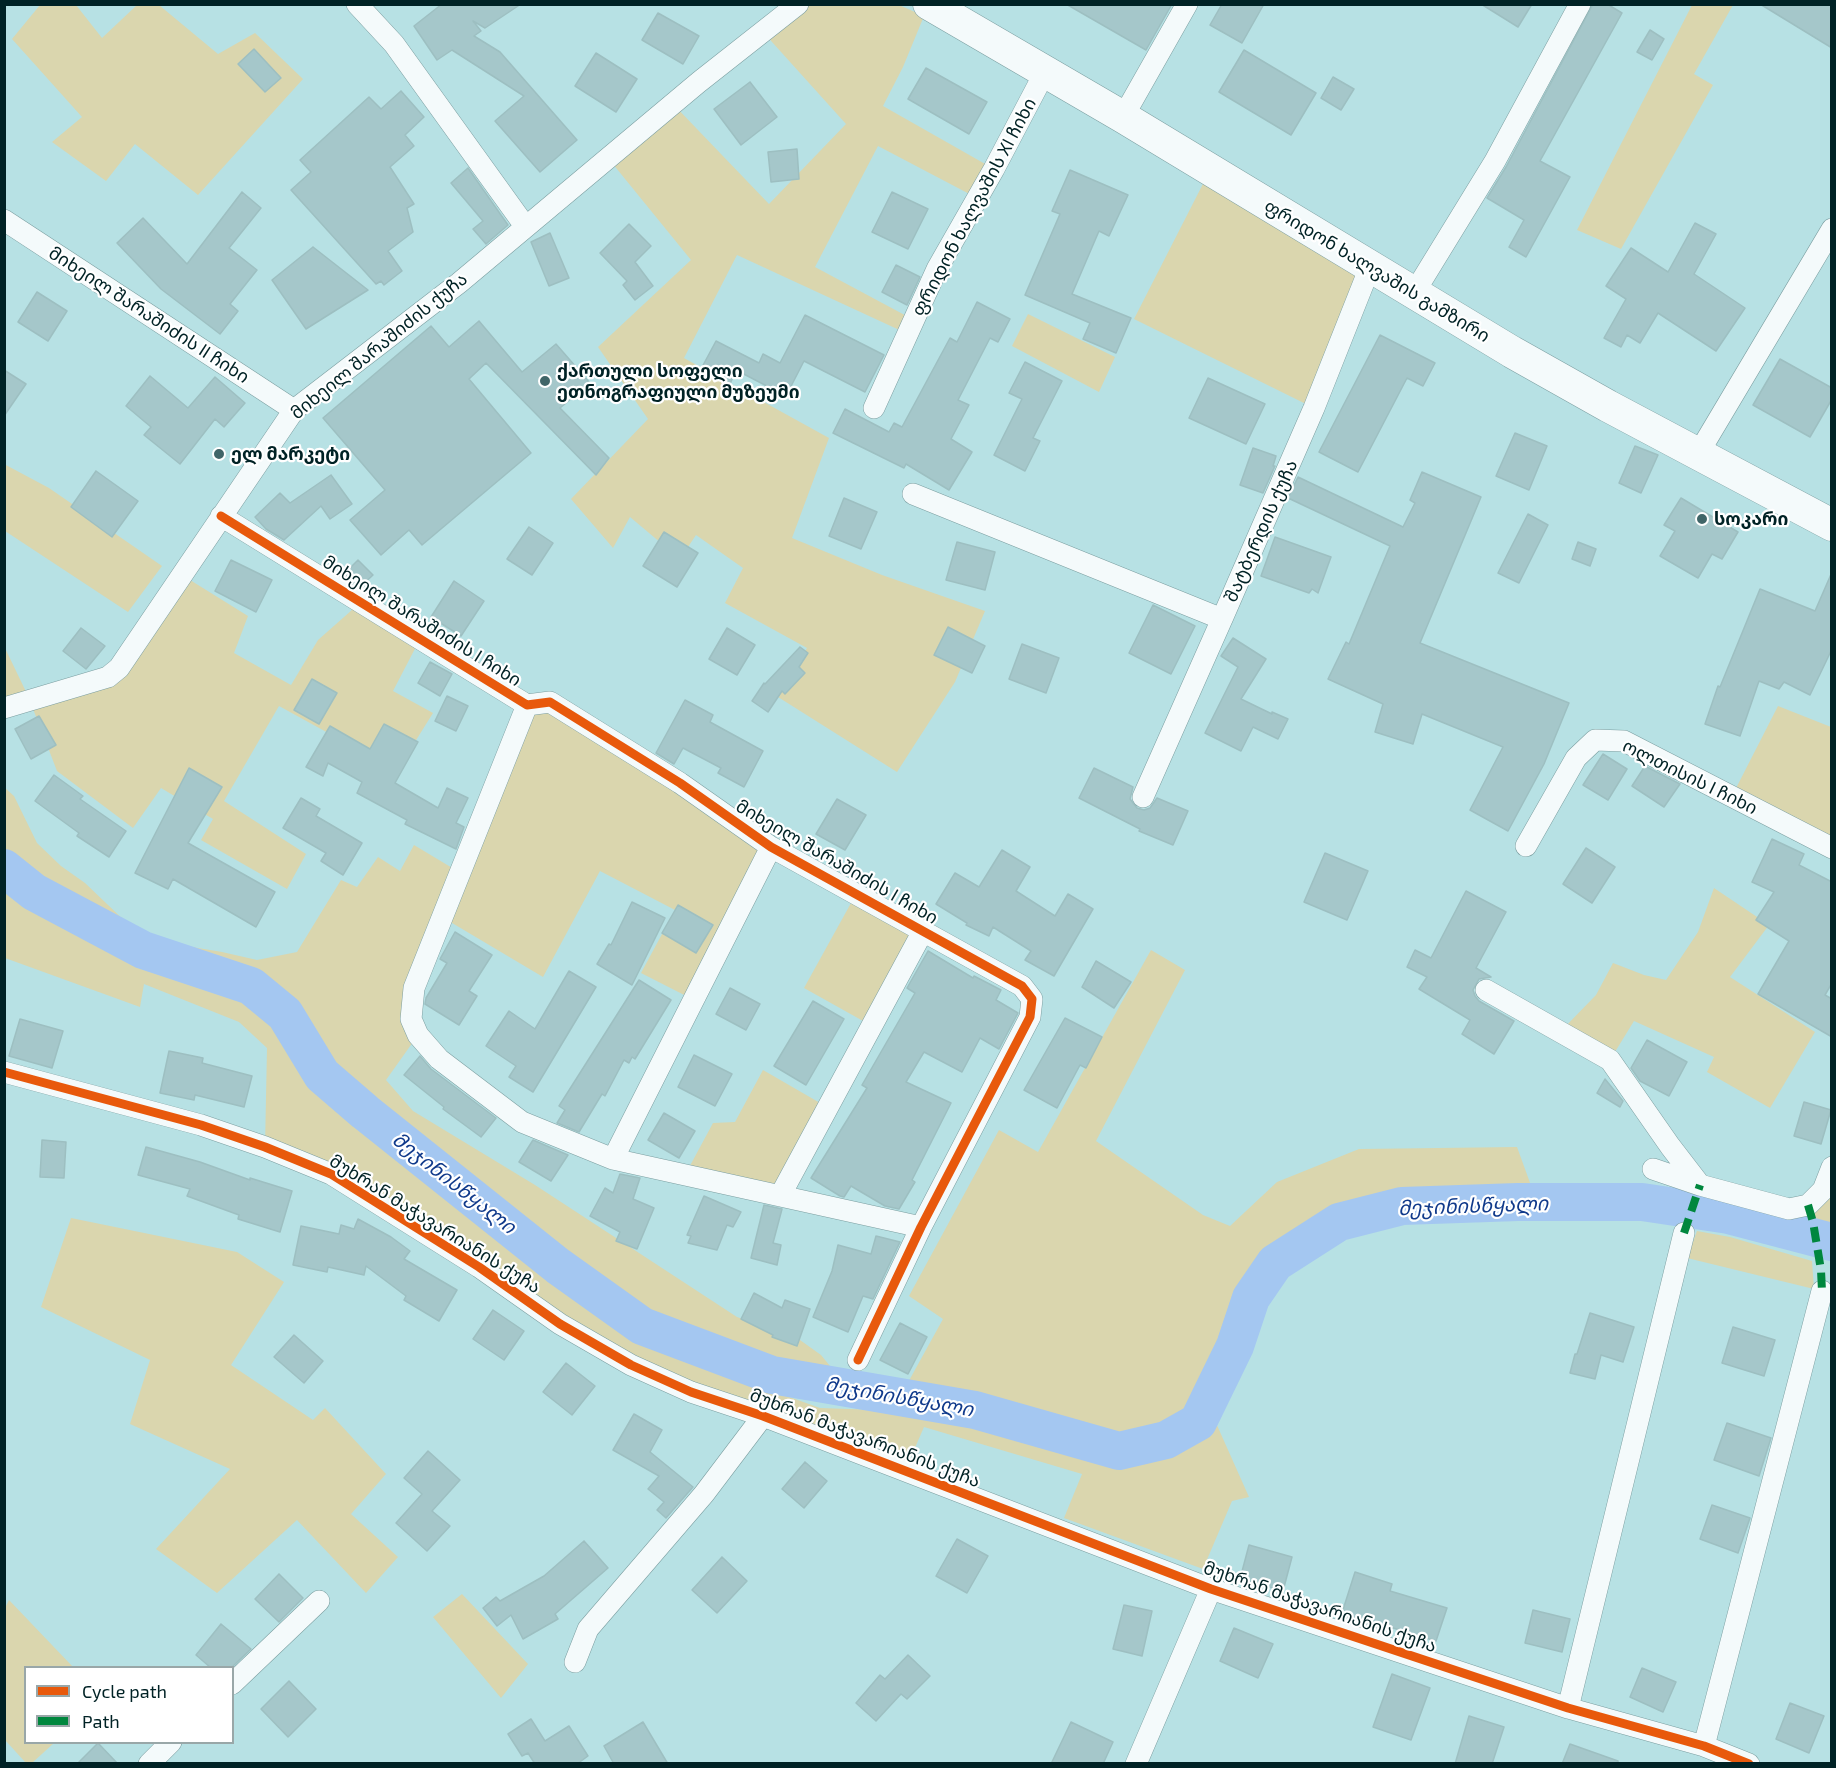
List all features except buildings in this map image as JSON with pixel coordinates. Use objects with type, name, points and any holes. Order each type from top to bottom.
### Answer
[{"type":"highway","name":"ფრიდონ ხალვაშის გამზირი","points":[[929,4],[1608,406],[1832,525]]},
{"type":"street","points":[[357,4],[393,44],[525,226]]},
{"type":"street","name":"მიხეილ შარაშიძის ქუჩა","points":[[4,708],[108,677],[119,668],[294,410],[459,283],[699,82],[798,4]]},
{"type":"street","points":[[1123,117],[1187,4]]},
{"type":"street","points":[[1414,292],[1495,161],[1580,4]]},
{"type":"street","name":"ფრიდონ ხალვაშის XI ჩიხი","points":[[874,408],[937,269],[994,169],[1045,72]]},
{"type":"street","name":"მიხეილ შარაშიძის II ჩიხი","points":[[4,220],[294,410]]},
{"type":"street","points":[[1698,454],[1832,229]]},
{"type":"street","name":"შატბერდის ქუჩა","points":[[913,494],[1222,619],[1314,408],[1371,267]]},
{"type":"street","name":"მიხეილ შარაშიძის I ჩიხი","points":[[221,516],[527,705],[550,702],[680,783],[771,847],[1022,986],[1032,999],[1030,1017],[921,1227],[858,1360]]},
{"type":"street","points":[[1143,798],[1222,619]]},
{"type":"street","points":[[527,705],[414,988],[411,1019],[418,1035],[439,1059],[522,1122],[613,1159],[921,1227]]},
{"type":"street","name":"ოლთისის I ჩიხი","points":[[1526,846],[1576,758],[1596,740],[1624,741],[1832,848]]},
{"type":"street","points":[[613,1159],[771,847]]},
{"type":"street","points":[[780,1196],[923,931]]},
{"type":"street","points":[[1486,990],[1610,1060],[1700,1185]]},
{"type":"street","name":"მუხრან მაჭავარიანის ქუჩა","points":[[4,1072],[201,1125],[265,1147],[331,1174],[479,1267],[560,1324],[631,1365],[691,1392],[763,1416],[1211,1589],[1568,1708],[1704,1746],[1749,1764]]},
{"type":"street","points":[[1653,1169],[1700,1185],[1789,1209],[1808,1205],[1823,1190],[1832,1167]]},
{"type":"street","points":[[1568,1708],[1684,1233]]},
{"type":"street","points":[[1704,1746],[1822,1291]]},
{"type":"street","points":[[575,1662],[588,1629],[704,1494],[763,1416]]},
{"type":"street","points":[[1136,1764],[1211,1589]]},
{"type":"street","points":[[234,1682],[319,1601]]},
{"type":"street","points":[[149,1764],[170,1744]]},
{"type":"shaded area","points":[[40,5],[76,5],[102,38],[137,5],[159,5],[218,54],[255,33],[303,79],[198,195],[135,144],[106,181],[52,142],[82,117],[12,39]]},
{"type":"shaded area","points":[[798,5],[899,5],[924,16],[903,67],[883,106],[994,169],[977,198],[878,146],[815,267],[914,320],[908,334],[737,255],[684,358],[829,438],[792,538],[882,575],[985,611],[955,682],[897,772],[778,697],[807,648],[725,603],[743,568],[696,535],[680,559],[630,517],[613,548],[571,499],[648,419],[598,347],[691,260],[608,158],[673,104],[769,204],[846,124],[763,32]]},
{"type":"shaded area","points":[[1692,5],[1733,5],[1694,74],[1713,85],[1621,249],[1577,230]]},
{"type":"shaded area","points":[[1207,176],[1361,272],[1314,408],[1134,319]]},
{"type":"shaded area","points":[[1028,314],[1115,357],[1099,392],[1012,346]]},
{"type":"shaded area","points":[[4,464],[49,488],[162,566],[128,612],[5,531]]},
{"type":"shaded area","points":[[182,575],[248,616],[234,653],[291,685],[318,640],[361,602],[420,639],[393,691],[433,713],[398,769],[279,706],[224,801],[306,854],[287,889],[201,840],[213,819],[161,788],[133,828],[57,771],[30,701],[5,708],[4,646],[30,700],[108,677]]},
{"type":"shaded area","points":[[550,702],[771,847],[694,1000],[641,973],[675,910],[600,871],[543,977],[442,917],[414,988],[418,1035],[386,1080],[413,1111],[535,1185],[737,1317],[800,1340],[821,1355],[848,1388],[772,1376],[770,1390],[820,1408],[907,1411],[1108,1460],[1145,1464],[1179,1449],[1216,1423],[1249,1497],[1232,1501],[1203,1569],[1064,1518],[1082,1474],[924,1427],[911,1457],[857,1436],[691,1392],[479,1267],[265,1147],[267,1048],[239,1022],[144,984],[140,1007],[5,958],[4,787],[14,796],[37,843],[61,866],[85,883],[129,925],[162,942],[257,960],[297,952],[341,880],[357,887],[378,857],[400,871],[414,845],[459,872],[527,705]]},
{"type":"shaded area","points":[[1778,706],[1831,727],[1831,848],[1732,796]]},
{"type":"shaded area","points":[[1714,888],[1769,925],[1730,977],[1815,1032],[1770,1108],[1707,1072],[1714,1057],[1634,1021],[1610,1060],[1560,1032],[1596,995],[1613,963],[1644,975],[1666,980],[1698,932]]},
{"type":"shaded area","points":[[856,894],[923,931],[872,1026],[804,988]]},
{"type":"shaded area","points":[[1151,950],[1185,970],[1096,1141],[1203,1215],[1230,1226],[1277,1182],[1359,1149],[1517,1147],[1537,1202],[1402,1206],[1339,1222],[1275,1263],[1251,1298],[1235,1346],[1198,1422],[1166,1440],[1119,1451],[975,1410],[900,1397],[943,1319],[909,1296],[999,1130],[1038,1152]]},
{"type":"shaded area","points":[[763,1070],[827,1107],[780,1196],[685,1175],[713,1123],[735,1122]]},
{"type":"shaded area","points":[[1831,1167],[1831,1242],[1793,1232],[1808,1205]]},
{"type":"shaded area","points":[[71,1218],[237,1252],[284,1282],[231,1365],[313,1420],[325,1408],[386,1474],[351,1514],[398,1557],[366,1593],[297,1520],[217,1593],[156,1549],[230,1469],[130,1424],[150,1360],[41,1307]]},
{"type":"shaded area","points":[[1697,1231],[1730,1237],[1812,1261],[1814,1289],[1687,1258]]},
{"type":"shaded area","points":[[462,1594],[528,1664],[501,1698],[433,1617]]},
{"type":"shaded area","points":[[9,1600],[72,1666],[24,1666],[24,1744],[53,1744],[32,1763],[26,1763],[5,1740],[4,1610]]},
{"type":"waterway","name":"მეჯინისწყალი","points":[[4,868],[34,892],[143,950],[251,986],[285,1014],[322,1075],[558,1266],[642,1326],[772,1375],[975,1410],[1119,1451],[1166,1440],[1198,1422],[1235,1346],[1251,1298],[1275,1263],[1339,1222],[1402,1206],[1518,1202],[1642,1202],[1729,1215],[1832,1242]]},
{"type":"marked path","points":[[1684,1233],[1700,1185]]},
{"type":"marked path","points":[[1808,1205],[1821,1270],[1822,1291]]},
{"type":"cycle path","points":[[221,516],[527,705],[550,702],[680,783],[771,847],[1022,986],[1032,999],[1030,1017],[921,1227],[858,1360]]},
{"type":"cycle path","points":[[4,1072],[201,1125],[265,1147],[331,1174],[479,1267],[560,1324],[631,1365],[691,1392],[763,1416],[1211,1589],[1568,1708],[1704,1746],[1749,1764]]},
{"type":"place","name":"ქართული სოფელი ეთნოგრაფიული მუზეუმი","points":[[545,381]]},
{"type":"place","name":"ელ მარკეტი","points":[[219,454]]},
{"type":"place","name":"სოკარი","points":[[1702,519]]}]
